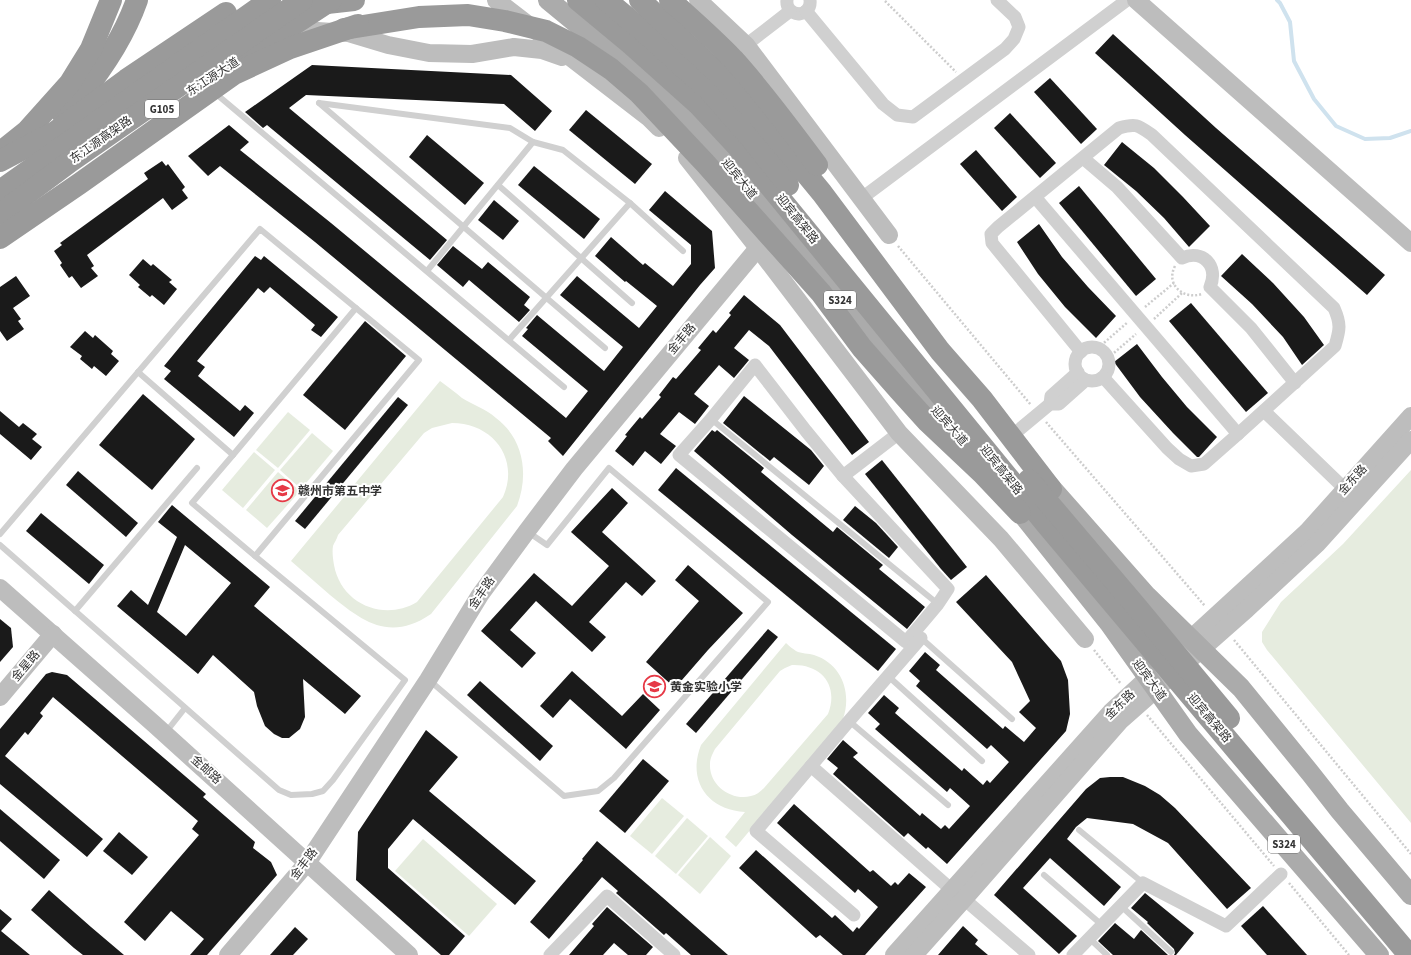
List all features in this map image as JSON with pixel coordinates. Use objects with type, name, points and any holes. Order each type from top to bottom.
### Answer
[{"type":"highway","points":[[0,153],[27,130],[70,83],[91,49],[111,0]]},
{"type":"highway","points":[[0,162],[33,138],[79,97],[107,60],[130,18],[137,0]]},
{"type":"highway","points":[[0,162],[55,132],[126,80],[246,0]]},
{"type":"highway","name":"东江源高架路","points":[[0,190],[270,0]]},
{"type":"highway","points":[[283,0],[293,3],[321,4],[354,0]]},
{"type":"highway","name":"东江源高架路","points":[[0,214],[71,161],[302,0]]},
{"type":"highway","name":"东江源大道","points":[[0,228],[151,117],[331,0]]},
{"type":"highway","points":[[0,238],[234,74],[290,48],[344,29],[446,0]]},
{"type":"highway","name":"迎宾高架路","points":[[578,0],[632,44],[698,104],[738,147],[1042,519],[1157,678],[1409,955]]},
{"type":"highway","name":"迎宾高架路","points":[[606,0],[710,90],[750,137],[926,362],[1136,606],[1411,936]]},
{"type":"highway","points":[[640,0],[720,75],[761,119],[822,193],[940,351],[982,399],[1040,475],[1136,606]]},
{"type":"highway","points":[[670,0],[704,30],[760,90],[841,198],[882,257],[940,351]]},
{"type":"highway","points":[[344,29],[419,17],[468,15],[505,21],[546,31],[578,47],[611,70],[644,98],[705,163],[821,293],[862,348],[899,390],[928,422],[982,473],[1081,580],[1157,678]]},
{"type":"main road","name":"迎宾大道","points":[[548,0],[684,112],[809,264],[1002,488],[1108,623],[1157,678],[1188,734],[1379,955]]},
{"type":"main road","points":[[634,0],[724,73],[764,116],[856,228],[1008,439],[1147,596],[1241,688],[1340,811],[1411,895]]},
{"type":"street","points":[[496,0],[648,117],[693,164],[899,433],[1001,539],[1085,639]]},
{"type":"street","points":[[698,0],[746,45],[889,235]]},
{"type":"street","points":[[746,45],[789,5],[799,14],[808,5],[883,104],[897,115],[912,117],[1005,49],[1014,39],[1019,27],[1015,17],[997,0]]},
{"type":"street","points":[[862,198],[1126,0]]},
{"type":"street","points":[[1136,0],[1411,243]]},
{"type":"street","points":[[287,29],[348,32],[388,45],[429,53],[472,54],[514,47],[542,50],[576,62]]},
{"type":"street","points":[[1081,352],[992,243],[991,234],[1119,128],[1132,125],[1141,127],[1152,135],[1334,308],[1339,321],[1339,334],[1335,346],[1204,464],[1191,466],[1178,459],[1103,377]]},
{"type":"street","points":[[1083,158],[1116,187],[1182,258],[1195,255],[1202,257],[1207,261],[1213,273],[1213,280],[1210,286],[1251,328],[1295,383]]},
{"type":"street","points":[[1035,197],[1238,434]]},
{"type":"street","name":"金丰路","points":[[228,955],[307,863],[428,680],[480,595],[527,531],[574,469],[758,248]]},
{"type":"street","points":[[1093,347],[1102,350],[1106,354],[1109,363],[1103,377],[1095,381],[1082,376],[1076,361],[1081,352],[1084,349],[1093,347]]},
{"type":"street","points":[[755,365],[806,431],[844,476],[948,589],[938,604],[906,642],[679,455],[711,419],[755,365]]},
{"type":"street","points":[[1008,439],[1050,404],[1059,404],[1082,376]]},
{"type":"street","points":[[1264,411],[1345,489]]},
{"type":"street","name":"金东路","points":[[1242,602],[1411,416]]},
{"type":"street","points":[[844,476],[899,433]]},
{"type":"street","name":"金东路","points":[[914,955],[959,895],[1111,712],[1157,678],[1242,602],[1316,544],[1411,440]]},
{"type":"street","name":"金邮路","points":[[0,588],[165,734],[409,955]]},
{"type":"street","name":"金星路","points":[[0,697],[53,634]]},
{"type":"street","points":[[854,915],[756,831],[848,721],[921,638]]},
{"type":"street","points":[[811,766],[1029,955]]},
{"type":"street","points":[[1073,955],[1143,882],[1226,926],[1281,874]]},
{"type":"street","name":"金东路","points":[[894,955],[959,895]]},
{"type":"street","points":[[550,955],[607,896],[665,952]]},
{"type":"lane","points":[[203,83],[564,387]]},
{"type":"lane","points":[[605,348],[319,103],[510,128],[534,142],[563,150],[630,202],[683,251]]},
{"type":"lane","points":[[427,271],[534,142]]},
{"type":"lane","points":[[498,185],[632,303]]},
{"type":"lane","points":[[509,340],[630,202]]},
{"type":"lane","points":[[0,534],[260,229],[419,360],[255,556]]},
{"type":"lane","points":[[0,545],[279,790],[291,795],[312,794],[323,791],[333,780],[405,680],[192,503],[356,308]]},
{"type":"lane","points":[[138,372],[233,455]]},
{"type":"lane","points":[[711,419],[938,604]]},
{"type":"lane","points":[[75,611],[197,468]]},
{"type":"lane","points":[[428,680],[564,796],[598,791],[614,778],[768,602],[608,468],[547,545],[527,531]]},
{"type":"lane","points":[[921,638],[1012,719]]},
{"type":"lane","points":[[888,676],[982,761]]},
{"type":"lane","points":[[165,734],[185,708]]},
{"type":"lane","points":[[848,721],[948,805]]},
{"type":"lane","points":[[1079,830],[1143,882]]},
{"type":"lane","points":[[1044,875],[1102,925]]},
{"type":"lane","points":[[1121,906],[1171,952]]},
{"type":"lane","points":[[1089,938],[1107,955]]},
{"type":"path","points":[[885,1],[964,79]]},
{"type":"path","points":[[1182,258],[1176,263],[1173,269],[1172,276],[1177,289],[1182,293],[1194,296],[1201,294],[1210,286]]},
{"type":"path","points":[[1262,672],[1411,854]]},
{"type":"path","points":[[1173,747],[1349,955]]},
{"type":"shaded area","points":[[440,381],[462,398],[492,415],[513,436],[522,458],[523,470],[521,494],[517,506],[431,614],[403,627],[378,625],[366,620],[342,605],[291,561]],"holes":[[[452,423],[480,429],[491,436],[505,457],[508,469],[507,483],[503,497],[417,602],[404,608],[391,610],[366,606],[345,590],[338,579],[334,565],[333,553],[333,546],[338,535],[424,433],[432,428]]]},
{"type":"shaded area","points":[[288,412],[310,430],[278,468],[256,450]]},
{"type":"shaded area","points":[[312,433],[333,451],[301,489],[280,470]]},
{"type":"shaded area","points":[[254,452],[275,470],[243,508],[222,490]]},
{"type":"shaded area","points":[[1411,470],[1411,823],[1267,650],[1262,642],[1262,632],[1281,602],[1343,544]]},
{"type":"shaded area","points":[[278,472],[300,491],[267,528],[246,510]]},
{"type":"shaded area","points":[[786,643],[798,652],[812,654],[824,659],[838,672],[845,690],[846,699],[843,719],[736,847],[725,837],[745,812],[720,806],[704,791],[699,781],[697,770],[697,758],[701,745]],"holes":[[[792,665],[812,668],[819,673],[829,686],[831,704],[828,714],[764,788],[753,796],[743,797],[729,794],[717,785],[713,779],[710,760],[715,749],[780,671]]]},
{"type":"shaded area","points":[[662,798],[684,816],[652,854],[630,836]]},
{"type":"shaded area","points":[[687,818],[708,836],[676,874],[655,856]]},
{"type":"shaded area","points":[[710,837],[731,856],[700,894],[678,875]]},
{"type":"shaded area","points":[[423,839],[497,904],[469,936],[395,871]]},
{"type":"building","points":[[1113,34],[1216,128],[1385,275],[1367,295],[1185,135],[1095,53]]},
{"type":"building","points":[[312,65],[511,75],[552,111],[535,131],[504,104],[306,95],[289,108],[447,240],[430,260],[267,125],[263,128],[245,112]]},
{"type":"building","points":[[1050,78],[1097,129],[1081,144],[1034,92]]},
{"type":"building","points":[[586,110],[652,164],[635,184],[569,130]]},
{"type":"building","points":[[1010,113],[1056,163],[1040,178],[994,128]]},
{"type":"building","points":[[229,125],[249,142],[240,150],[331,223],[566,418],[588,391],[522,336],[528,329],[526,328],[537,315],[604,371],[623,347],[560,295],[577,276],[639,328],[657,306],[626,281],[625,282],[595,256],[611,237],[643,265],[645,263],[673,286],[691,264],[691,245],[649,210],[665,191],[712,231],[715,268],[563,456],[548,441],[551,438],[315,242],[220,166],[208,176],[188,156]]},
{"type":"building","points":[[427,135],[484,183],[465,205],[409,157]]},
{"type":"building","points":[[1122,142],[1154,168],[1210,226],[1189,247],[1164,218],[1136,191],[1104,165]]},
{"type":"building","points":[[976,150],[1017,197],[1002,211],[960,164]]},
{"type":"building","points":[[162,161],[166,166],[168,164],[185,187],[182,190],[188,198],[172,210],[163,198],[87,255],[94,266],[91,268],[98,276],[81,288],[72,276],[69,278],[60,265],[62,263],[54,251],[62,245],[60,243],[148,179],[144,173]]},
{"type":"building","points":[[534,166],[600,219],[584,239],[518,185]]},
{"type":"building","points":[[1079,186],[1156,279],[1136,296],[1059,203]]},
{"type":"building","points":[[494,200],[519,221],[503,240],[478,220]]},
{"type":"building","points":[[1039,224],[1062,257],[1116,316],[1096,338],[1065,307],[1038,274],[1017,242]]},
{"type":"building","points":[[453,246],[482,269],[488,262],[530,297],[524,305],[530,310],[519,322],[469,280],[463,287],[437,265]]},
{"type":"building","points":[[1242,254],[1273,283],[1304,317],[1324,345],[1302,365],[1283,337],[1252,304],[1221,276]]},
{"type":"building","points":[[255,256],[261,260],[264,256],[338,317],[321,337],[311,330],[315,325],[270,287],[264,293],[258,288],[197,361],[205,367],[198,376],[240,411],[245,405],[254,413],[234,437],[164,379],[171,371],[164,366]]},
{"type":"building","points":[[143,259],[151,266],[153,264],[172,280],[169,282],[177,289],[164,305],[152,295],[150,297],[138,287],[140,285],[129,275]]},
{"type":"building","points":[[16,276],[30,296],[13,308],[21,319],[18,321],[24,329],[7,341],[0,331],[0,287]]},
{"type":"building","points":[[744,295],[780,325],[869,442],[852,455],[769,346],[749,330],[734,348],[749,360],[734,378],[719,365],[694,394],[709,406],[695,424],[679,412],[660,434],[676,446],[661,464],[645,451],[633,466],[615,451],[627,436],[625,435],[640,417],[642,419],[661,397],[659,395],[673,377],[676,379],[701,350],[698,348],[713,330],[716,333],[731,315],[729,313]]},
{"type":"building","points":[[1191,303],[1268,393],[1246,412],[1169,321]]},
{"type":"building","points":[[365,321],[406,356],[345,430],[303,395]]},
{"type":"building","points":[[85,331],[93,338],[95,335],[113,351],[111,354],[119,361],[106,376],[94,366],[92,369],[80,359],[82,356],[70,347]]},
{"type":"building","points":[[1137,344],[1187,407],[1217,437],[1199,457],[1197,457],[1173,433],[1140,397],[1114,362]]},
{"type":"building","points":[[143,394],[195,439],[152,490],[99,445]]},
{"type":"building","points":[[744,396],[811,450],[824,466],[809,485],[774,457],[770,461],[723,423]]},
{"type":"building","points":[[398,397],[408,405],[305,529],[295,521]]},
{"type":"building","points":[[0,411],[19,427],[23,423],[37,434],[32,439],[42,447],[31,460],[0,434]]},
{"type":"building","points":[[712,430],[715,432],[717,430],[764,468],[761,472],[833,532],[837,527],[883,565],[879,569],[925,607],[907,629],[792,535],[694,451]]},
{"type":"building","points":[[882,460],[967,567],[951,580],[865,474]]},
{"type":"building","points":[[676,468],[896,649],[878,671],[658,490]]},
{"type":"building","points":[[78,471],[138,523],[126,537],[66,485]]},
{"type":"building","points":[[612,488],[628,503],[602,532],[656,581],[642,596],[626,582],[589,622],[606,637],[592,652],[536,601],[510,630],[536,653],[522,668],[481,631],[534,573],[572,606],[609,566],[571,532]]},
{"type":"building","points":[[172,505],[270,587],[254,606],[361,696],[345,714],[303,679],[305,717],[300,729],[289,738],[282,738],[274,734],[265,726],[257,706],[254,692],[213,655],[198,674],[117,606],[131,590],[148,605],[177,537],[158,522]],"holes":[[[185,545],[231,583],[186,636],[157,612]]]},
{"type":"building","points":[[855,506],[876,523],[898,547],[889,558],[843,520]]},
{"type":"building","points":[[41,513],[104,565],[89,584],[26,531]]},
{"type":"building","points":[[688,565],[743,613],[675,688],[646,662],[699,601],[675,580]]},
{"type":"building","points":[[986,575],[1061,661],[1068,680],[1070,714],[1066,731],[947,864],[928,847],[926,849],[908,833],[904,837],[833,774],[838,768],[827,759],[843,740],[858,753],[853,757],[920,816],[922,813],[941,829],[945,825],[949,829],[970,806],[950,788],[947,792],[875,729],[880,724],[868,713],[884,695],[899,708],[895,713],[962,771],[964,768],[983,785],[987,780],[990,783],[1009,762],[991,745],[987,749],[916,686],[920,681],[909,671],[925,652],[940,665],[936,670],[1003,729],[1005,726],[1024,742],[1036,728],[1019,712],[1030,701],[1012,662],[956,602]]},
{"type":"building","points":[[0,619],[11,628],[13,647],[0,662]]},
{"type":"building","points":[[768,629],[778,637],[696,733],[686,724]]},
{"type":"building","points":[[572,671],[622,716],[643,694],[660,710],[626,749],[570,699],[553,718],[540,706]]},
{"type":"building","points":[[52,672],[67,675],[206,794],[203,797],[255,842],[253,848],[271,862],[277,875],[207,955],[190,955],[204,939],[171,911],[145,941],[124,922],[199,835],[192,829],[198,821],[53,697],[40,713],[43,716],[28,735],[25,732],[5,756],[103,839],[87,857],[0,784],[0,729],[46,674]]},
{"type":"building","points":[[480,681],[553,746],[540,761],[467,695]]},
{"type":"building","points":[[426,730],[458,757],[429,791],[536,881],[515,905],[413,819],[388,849],[388,868],[465,936],[449,955],[441,955],[356,880],[358,832]]},
{"type":"building","points":[[643,759],[669,781],[625,833],[599,811]]},
{"type":"building","points":[[1123,777],[1145,786],[1160,795],[1175,808],[1251,888],[1227,909],[1168,843],[1133,824],[1087,818],[1076,827],[1067,839],[1121,887],[1104,906],[1050,858],[1023,888],[1077,936],[1059,954],[994,895],[1086,789],[1100,778]]},
{"type":"building","points":[[794,804],[870,872],[873,870],[891,886],[895,882],[898,885],[909,873],[926,887],[865,955],[843,955],[820,935],[816,938],[739,868],[756,850],[832,918],[835,915],[853,932],[857,927],[859,929],[878,907],[858,889],[855,893],[777,823]]},
{"type":"building","points":[[0,809],[60,860],[44,879],[0,841]]},
{"type":"building","points":[[119,832],[148,857],[132,875],[103,851]]},
{"type":"building","points":[[597,841],[728,955],[691,955],[666,933],[664,935],[616,893],[618,891],[602,877],[549,939],[530,922],[583,860],[582,859]]},
{"type":"building","points":[[49,890],[124,955],[83,955],[74,948],[31,910]]},
{"type":"building","points":[[1145,893],[1194,933],[1176,955],[1174,955],[1174,949],[1147,923],[1148,922],[1131,908]]},
{"type":"building","points":[[1263,906],[1307,955],[1267,955],[1241,926]]},
{"type":"building","points":[[607,907],[653,947],[646,955],[628,955],[614,943],[603,955],[569,955],[594,926],[592,924]]},
{"type":"building","points":[[0,909],[12,919],[1,931],[30,955],[0,955]]},
{"type":"building","points":[[1115,923],[1134,939],[1141,930],[1168,955],[1113,955],[1098,941]]},
{"type":"building","points":[[963,926],[978,940],[975,944],[988,955],[938,955]]},
{"type":"building","points":[[295,927],[308,939],[293,955],[270,955]]},
{"type":"waterway","points":[[1277,0],[1290,22],[1294,61],[1314,99],[1336,126],[1365,139],[1390,138],[1411,131]]},
{"type":"place","name":"赣州市第五中学","points":[[282,491]]},
{"type":"place","name":"黄金实验小学","points":[[655,687]]}]
